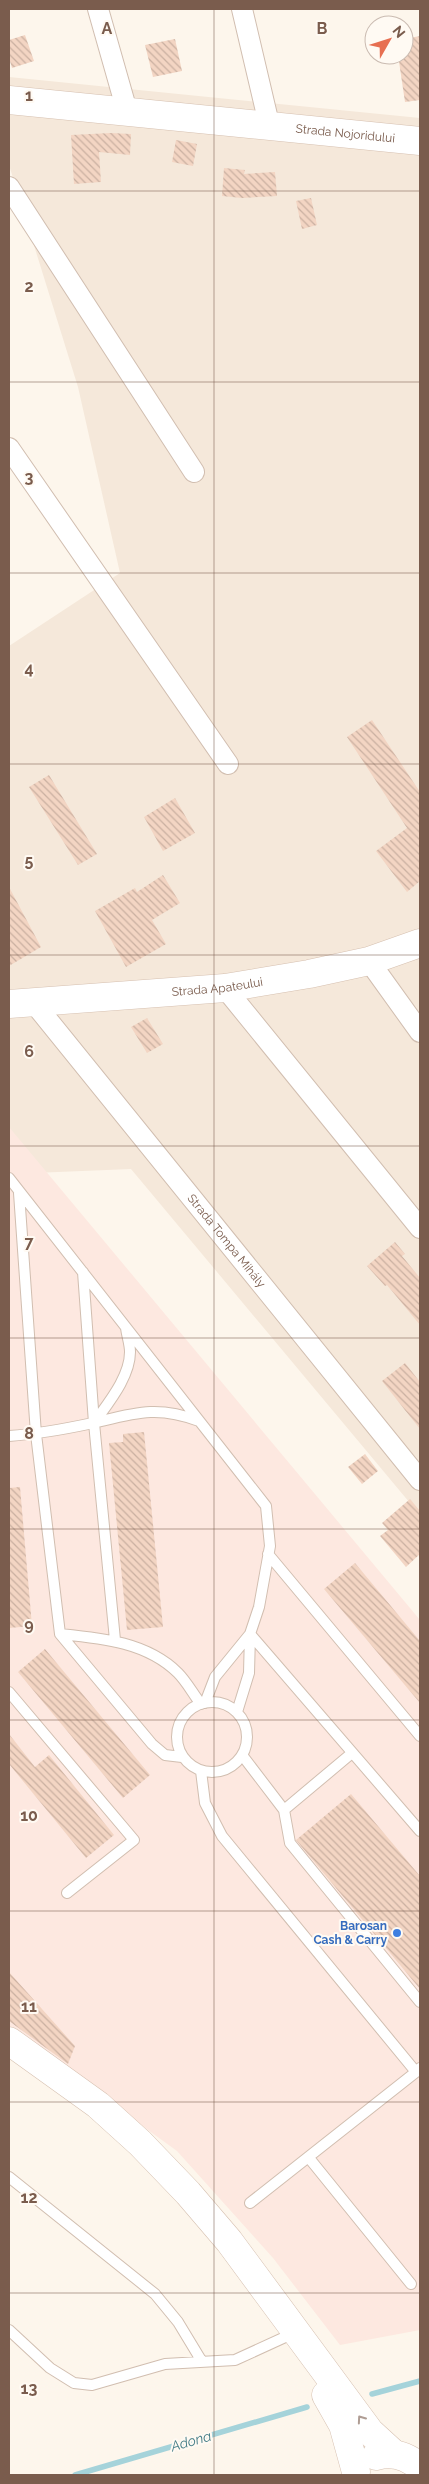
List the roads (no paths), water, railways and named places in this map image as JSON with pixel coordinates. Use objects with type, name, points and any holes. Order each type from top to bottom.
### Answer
[{"type":"street","points":[[98,9],[128,111]]},
{"type":"street","points":[[242,9],[270,128]]},
{"type":"street","name":"Strada Nojoridului","points":[[9,100],[128,111],[270,128],[420,141]]},
{"type":"street","points":[[9,187],[194,472]]},
{"type":"street","points":[[9,448],[228,764]]},
{"type":"street","name":"Strada Apateului","points":[[21,1004],[225,988],[309,974],[369,961],[420,943]]},
{"type":"street","points":[[369,961],[420,1032]]},
{"type":"street","points":[[225,988],[420,1228]]},
{"type":"street","name":"Strada Tompa Mihály","points":[[21,1004],[420,1480]]},
{"type":"street","points":[[9,2040],[98,2105],[140,2143],[188,2193],[229,2241],[370,2432],[409,2457]]},
{"type":"street","points":[[300,2339],[314,2373],[343,2425],[355,2474]]},
{"type":"street","points":[[355,2474],[368,2460],[378,2456],[409,2457]]},
{"type":"lane","points":[[9,1178],[19,1194],[83,1271],[266,1506],[270,1546],[259,1607],[250,1634],[249,1673],[236,1712]]},
{"type":"lane","points":[[9,1187],[19,1194]]},
{"type":"lane","points":[[19,1194],[36,1434],[60,1634],[152,1744],[165,1754],[182,1757]]},
{"type":"lane","points":[[83,1271],[94,1423],[115,1640]]},
{"type":"lane","points":[[94,1423],[119,1385],[127,1364],[130,1353],[126,1326]]},
{"type":"lane","points":[[9,1436],[36,1434],[94,1423],[118,1415],[150,1411],[176,1412],[200,1422]]},
{"type":"lane","points":[[268,1554],[420,1736]]},
{"type":"lane","points":[[60,1634],[115,1640],[159,1658],[178,1673],[203,1703]]},
{"type":"lane","points":[[203,1703],[215,1677],[250,1634]]},
{"type":"lane","points":[[250,1634],[420,1831]]},
{"type":"lane","points":[[9,1692],[134,1840],[67,1893]]},
{"type":"lane","points":[[203,1703],[227,1706],[236,1712],[247,1732],[246,1744],[242,1755],[235,1764],[224,1770],[212,1773],[190,1766],[182,1757],[176,1736],[178,1726],[191,1708],[203,1703]]},
{"type":"lane","points":[[284,1810],[352,1753]]},
{"type":"lane","points":[[242,1755],[259,1780],[284,1810],[290,1843],[420,2002]]},
{"type":"lane","points":[[201,1771],[205,1803],[222,1836],[418,2070],[250,2203]]},
{"type":"lane","points":[[309,2158],[411,2284]]},
{"type":"lane","points":[[9,2177],[155,2294],[178,2322],[201,2360]]},
{"type":"lane","points":[[9,2330],[50,2368],[74,2383],[92,2385],[165,2364],[201,2360],[235,2360],[300,2339]]},
{"type":"waterway","name":"Adona","points":[[372,2394],[420,2381]]},
{"type":"waterway","name":"Adona","points":[[75,2475],[307,2407]]},
{"type":"place","name":"Barosan Cash & Carry","points":[[397,1933]]}]
